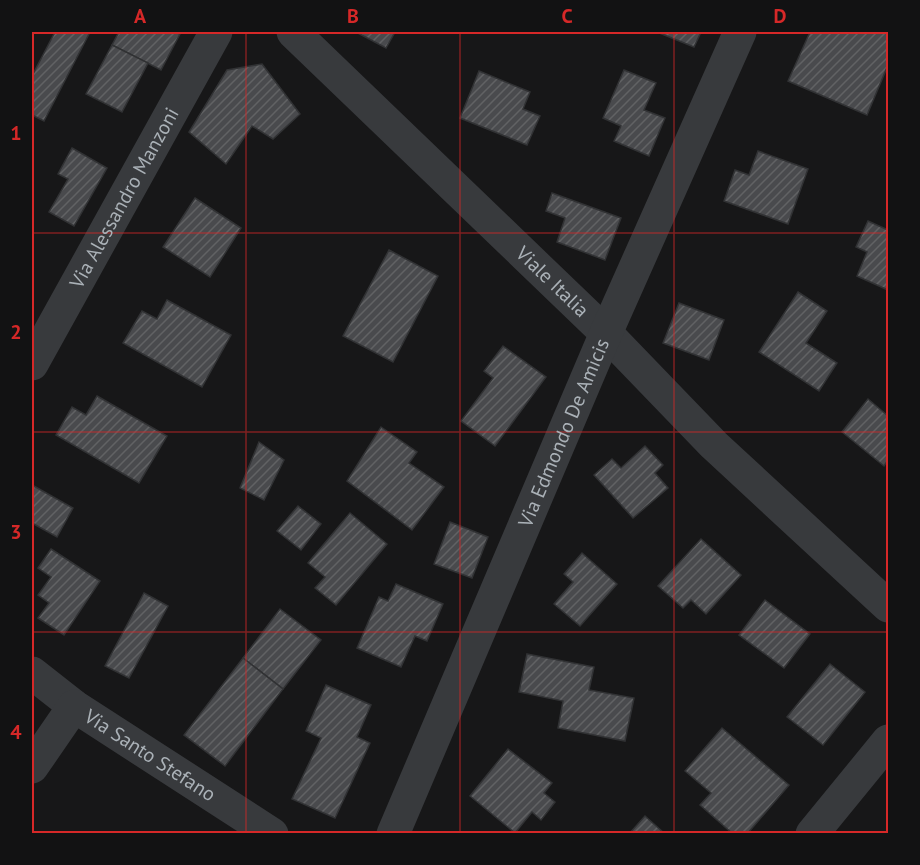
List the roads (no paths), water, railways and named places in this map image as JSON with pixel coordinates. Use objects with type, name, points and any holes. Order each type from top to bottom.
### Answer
[{"type":"street","name":"Via Alessandro Manzoni","points":[[32,364],[216,32]]},
{"type":"street","name":"Viale Italia","points":[[293,32],[606,333],[714,445],[888,606]]},
{"type":"street","name":"Via Edmondo De Amicis","points":[[393,834],[606,333],[740,32]]},
{"type":"street","name":"Via Santo Stefano","points":[[32,673],[74,706],[272,834]]},
{"type":"street","points":[[32,767],[74,706]]},
{"type":"street","points":[[812,834],[888,741]]}]
